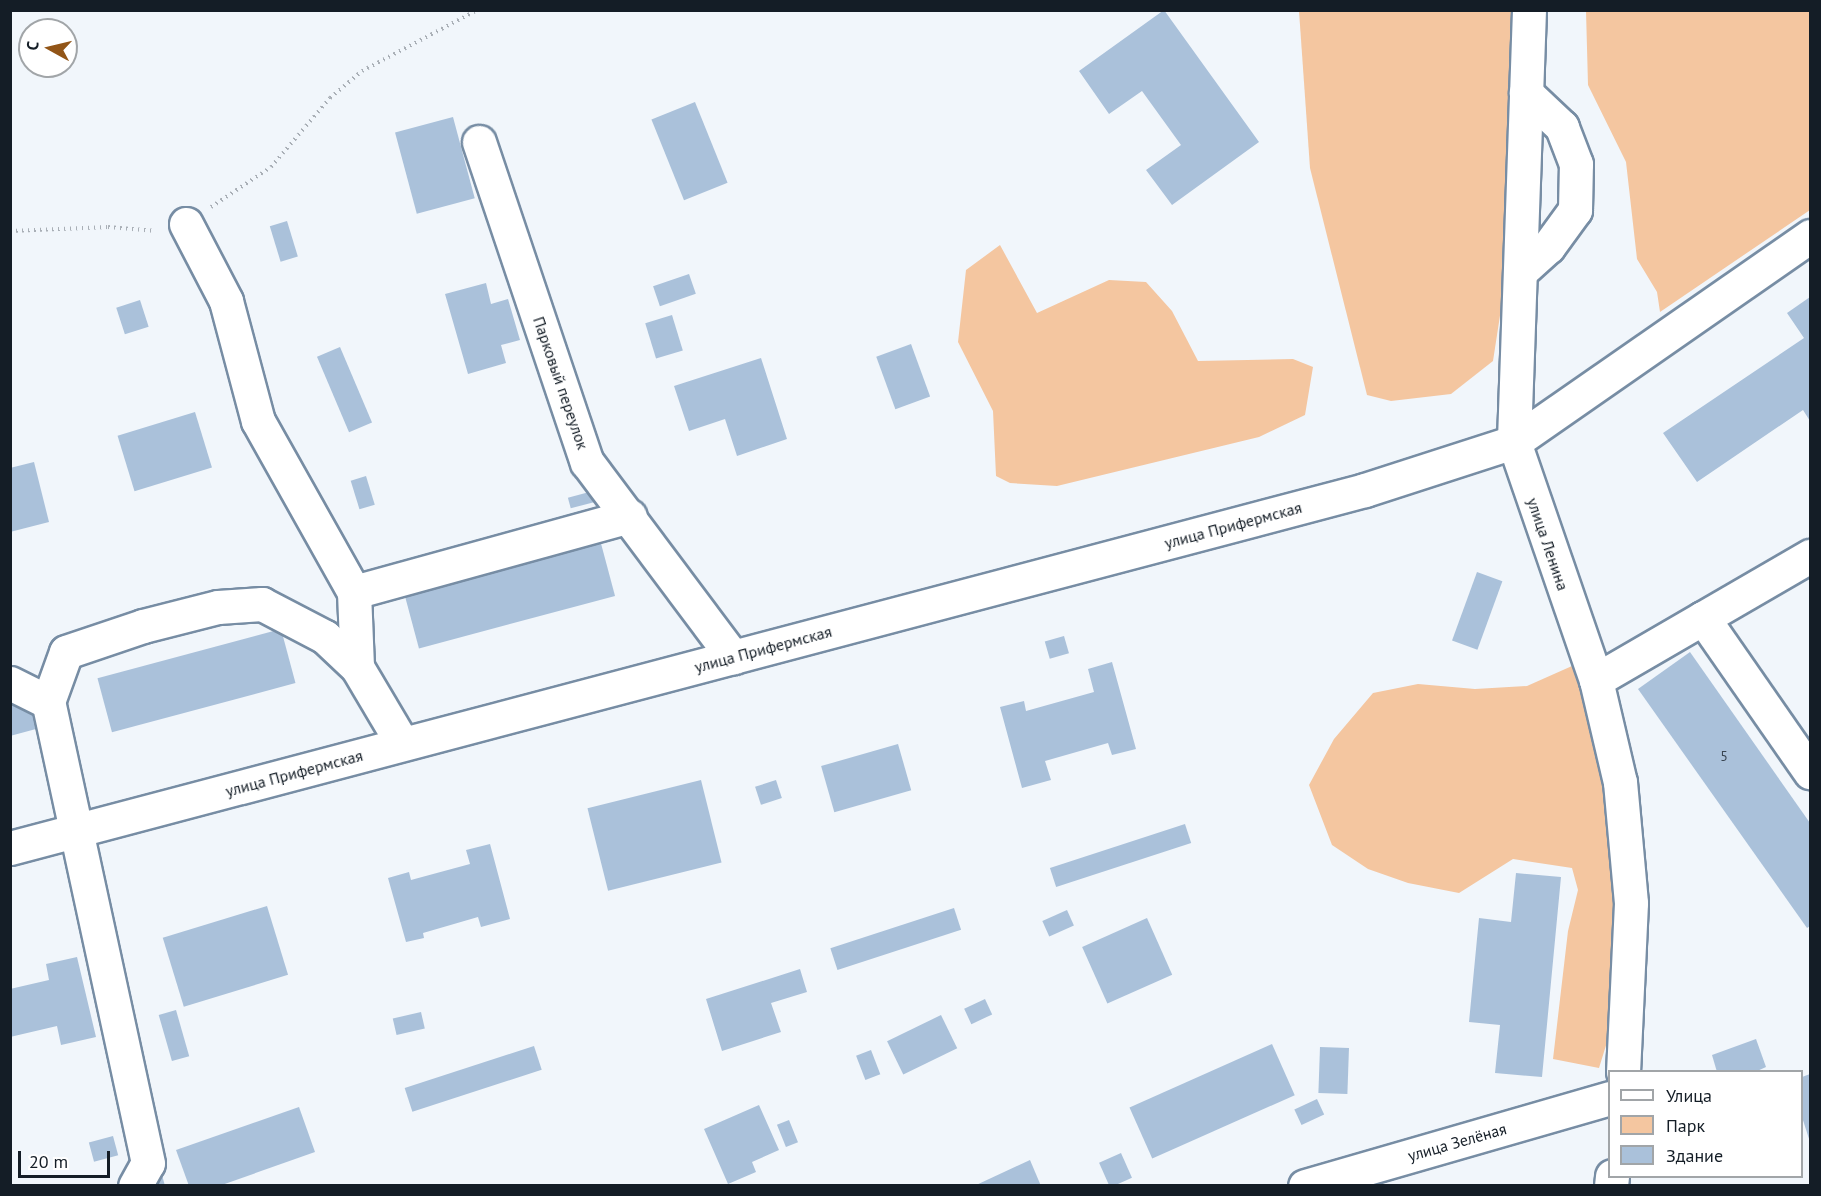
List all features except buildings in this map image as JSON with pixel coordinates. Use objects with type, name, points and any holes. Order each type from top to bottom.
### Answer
[{"type":"street","name":"улица Ленина","points":[[1529,10],[1514,442],[1596,680],[1620,782],[1631,903],[1623,1070]]},
{"type":"street","points":[[1520,272],[1548,247],[1575,210],[1576,164],[1562,127],[1526,93]]},
{"type":"street","name":"Парковый переулок","points":[[479,142],[587,462],[630,516],[733,657]]},
{"type":"street","points":[[186,224],[226,301],[258,421],[354,592],[357,667]]},
{"type":"street","name":"улица Прифермская","points":[[10,848],[1365,490],[1514,442],[1810,236]]},
{"type":"street","points":[[354,592],[630,516]]},
{"type":"street","points":[[1596,680],[1810,556]]},
{"type":"street","points":[[135,1185],[148,1163],[48,702],[66,652],[143,626],[218,607],[262,604],[325,636],[357,667],[402,744]]},
{"type":"street","points":[[1703,618],[1810,772]]},
{"type":"street","points":[[10,682],[48,702]]},
{"type":"street","name":"улица Зелёная","points":[[1305,1185],[1608,1099]]},
{"type":"path","points":[[10,231],[108,227],[147,233],[186,224],[271,167],[330,98],[362,71],[477,10]]},
{"type":"green space","points":[[1299,11],[1512,11],[1509,257],[1493,361],[1451,394],[1391,401],[1367,395],[1310,168]]},
{"type":"green space","points":[[1586,11],[1810,11],[1810,210],[1660,312],[1657,292],[1637,259],[1626,162],[1588,85]]},
{"type":"green space","points":[[1000,245],[1037,313],[1109,280],[1146,282],[1172,311],[1198,361],[1293,359],[1313,367],[1305,415],[1259,437],[1057,486],[1010,483],[996,476],[993,411],[958,342],[966,270]]},
{"type":"green space","points":[[1572,666],[1585,677],[1608,779],[1622,994],[1599,1068],[1553,1059],[1568,931],[1578,890],[1572,868],[1513,859],[1459,893],[1408,883],[1368,869],[1332,845],[1309,785],[1334,739],[1373,693],[1418,684],[1475,689],[1527,686]]}]
